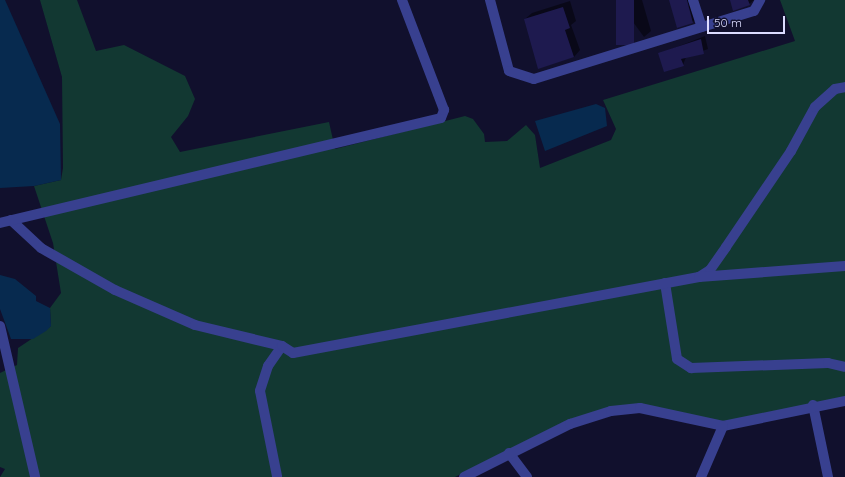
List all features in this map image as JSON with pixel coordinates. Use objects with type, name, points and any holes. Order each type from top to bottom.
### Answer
[{"type":"street","points":[[0,223],[441,118],[444,110],[403,0]]},
{"type":"street","points":[[490,0],[509,71],[534,79],[754,11],[760,0]]},
{"type":"street","points":[[693,0],[702,27]]},
{"type":"street","points":[[699,277],[710,270],[722,253],[791,151],[815,107],[835,89],[845,87]]},
{"type":"street","points":[[11,220],[41,248],[115,290],[195,326],[282,346],[293,353],[699,277],[845,266]]},
{"type":"street","points":[[665,283],[677,359],[692,368],[828,363],[845,367]]},
{"type":"street","points":[[0,326],[35,477]]},
{"type":"street","points":[[277,476],[260,392],[268,366],[282,346]]},
{"type":"street","points":[[464,477],[509,453],[570,424],[612,411],[640,408],[723,426],[813,404],[845,401]]},
{"type":"street","points":[[813,404],[828,477]]},
{"type":"street","points":[[701,477],[723,426]]},
{"type":"street","points":[[509,453],[527,477]]},
{"type":"green space","points":[[40,0],[77,0],[96,51],[124,45],[185,76],[195,99],[188,116],[171,137],[180,152],[329,122],[335,149],[465,116],[473,119],[484,134],[485,142],[507,141],[526,125],[535,135],[540,168],[611,140],[616,129],[603,100],[795,41],[780,0],[845,0],[845,397],[723,423],[640,404],[568,420],[455,477],[0,477],[5,469],[0,467],[0,373],[17,365],[18,348],[51,326],[50,308],[61,293],[53,243],[34,186],[61,180],[63,168],[62,77]]},
{"type":"water","points":[[0,0],[5,0],[60,124],[61,180],[34,186],[0,188]]},
{"type":"water","points":[[596,104],[605,108],[607,126],[545,151],[535,121]]},
{"type":"water","points":[[0,275],[15,279],[36,296],[36,301],[50,308],[51,326],[46,331],[33,339],[11,339],[0,309]]},
{"type":"building","points":[[616,0],[634,0],[634,45],[616,45]]},
{"type":"building","points":[[669,0],[687,0],[693,23],[677,28]]},
{"type":"building","points":[[730,0],[748,0],[750,5],[733,11]]},
{"type":"building","points":[[563,7],[570,28],[565,30],[574,57],[538,69],[524,19]]},
{"type":"building","points":[[701,39],[704,54],[681,59],[684,66],[664,72],[658,53]]}]
